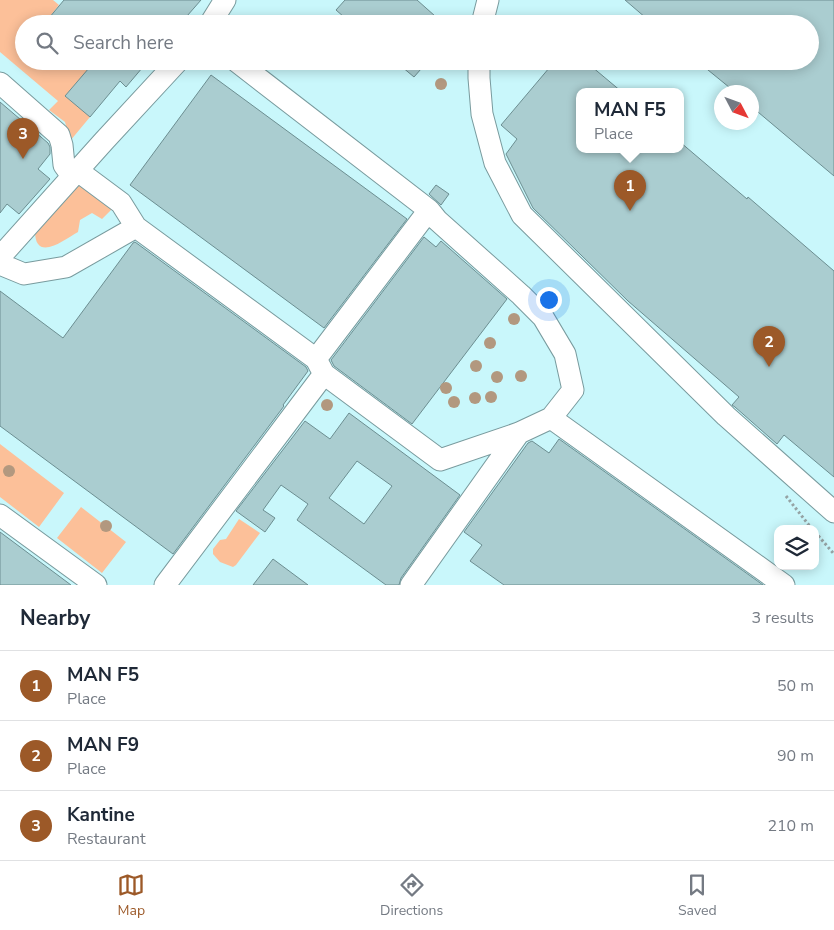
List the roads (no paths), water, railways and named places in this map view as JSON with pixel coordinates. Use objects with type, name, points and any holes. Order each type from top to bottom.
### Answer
[{"type":"lane","points":[[216,15],[225,0]]},
{"type":"lane","points":[[484,15],[488,0]]},
{"type":"lane","points":[[0,257],[170,70]]},
{"type":"lane","points":[[0,84],[59,135],[64,165],[121,203],[136,227],[320,366],[440,460],[519,433],[551,418],[572,390],[565,354],[543,317],[437,220],[429,210],[248,70]]},
{"type":"lane","points":[[479,70],[482,114],[495,163],[522,215],[726,416],[834,512]]},
{"type":"lane","points":[[166,585],[429,210]]},
{"type":"lane","points":[[0,264],[24,274],[66,267],[136,227]]},
{"type":"lane","points":[[551,418],[784,585]]},
{"type":"lane","points":[[410,585],[519,433]]},
{"type":"lane","points":[[0,515],[96,585]]},
{"type":"place","name":"Kantine","points":[[23,159]]},
{"type":"place","name":"MAN F5","points":[[630,211]]},
{"type":"place","name":"MAN F9","points":[[769,367]]}]
